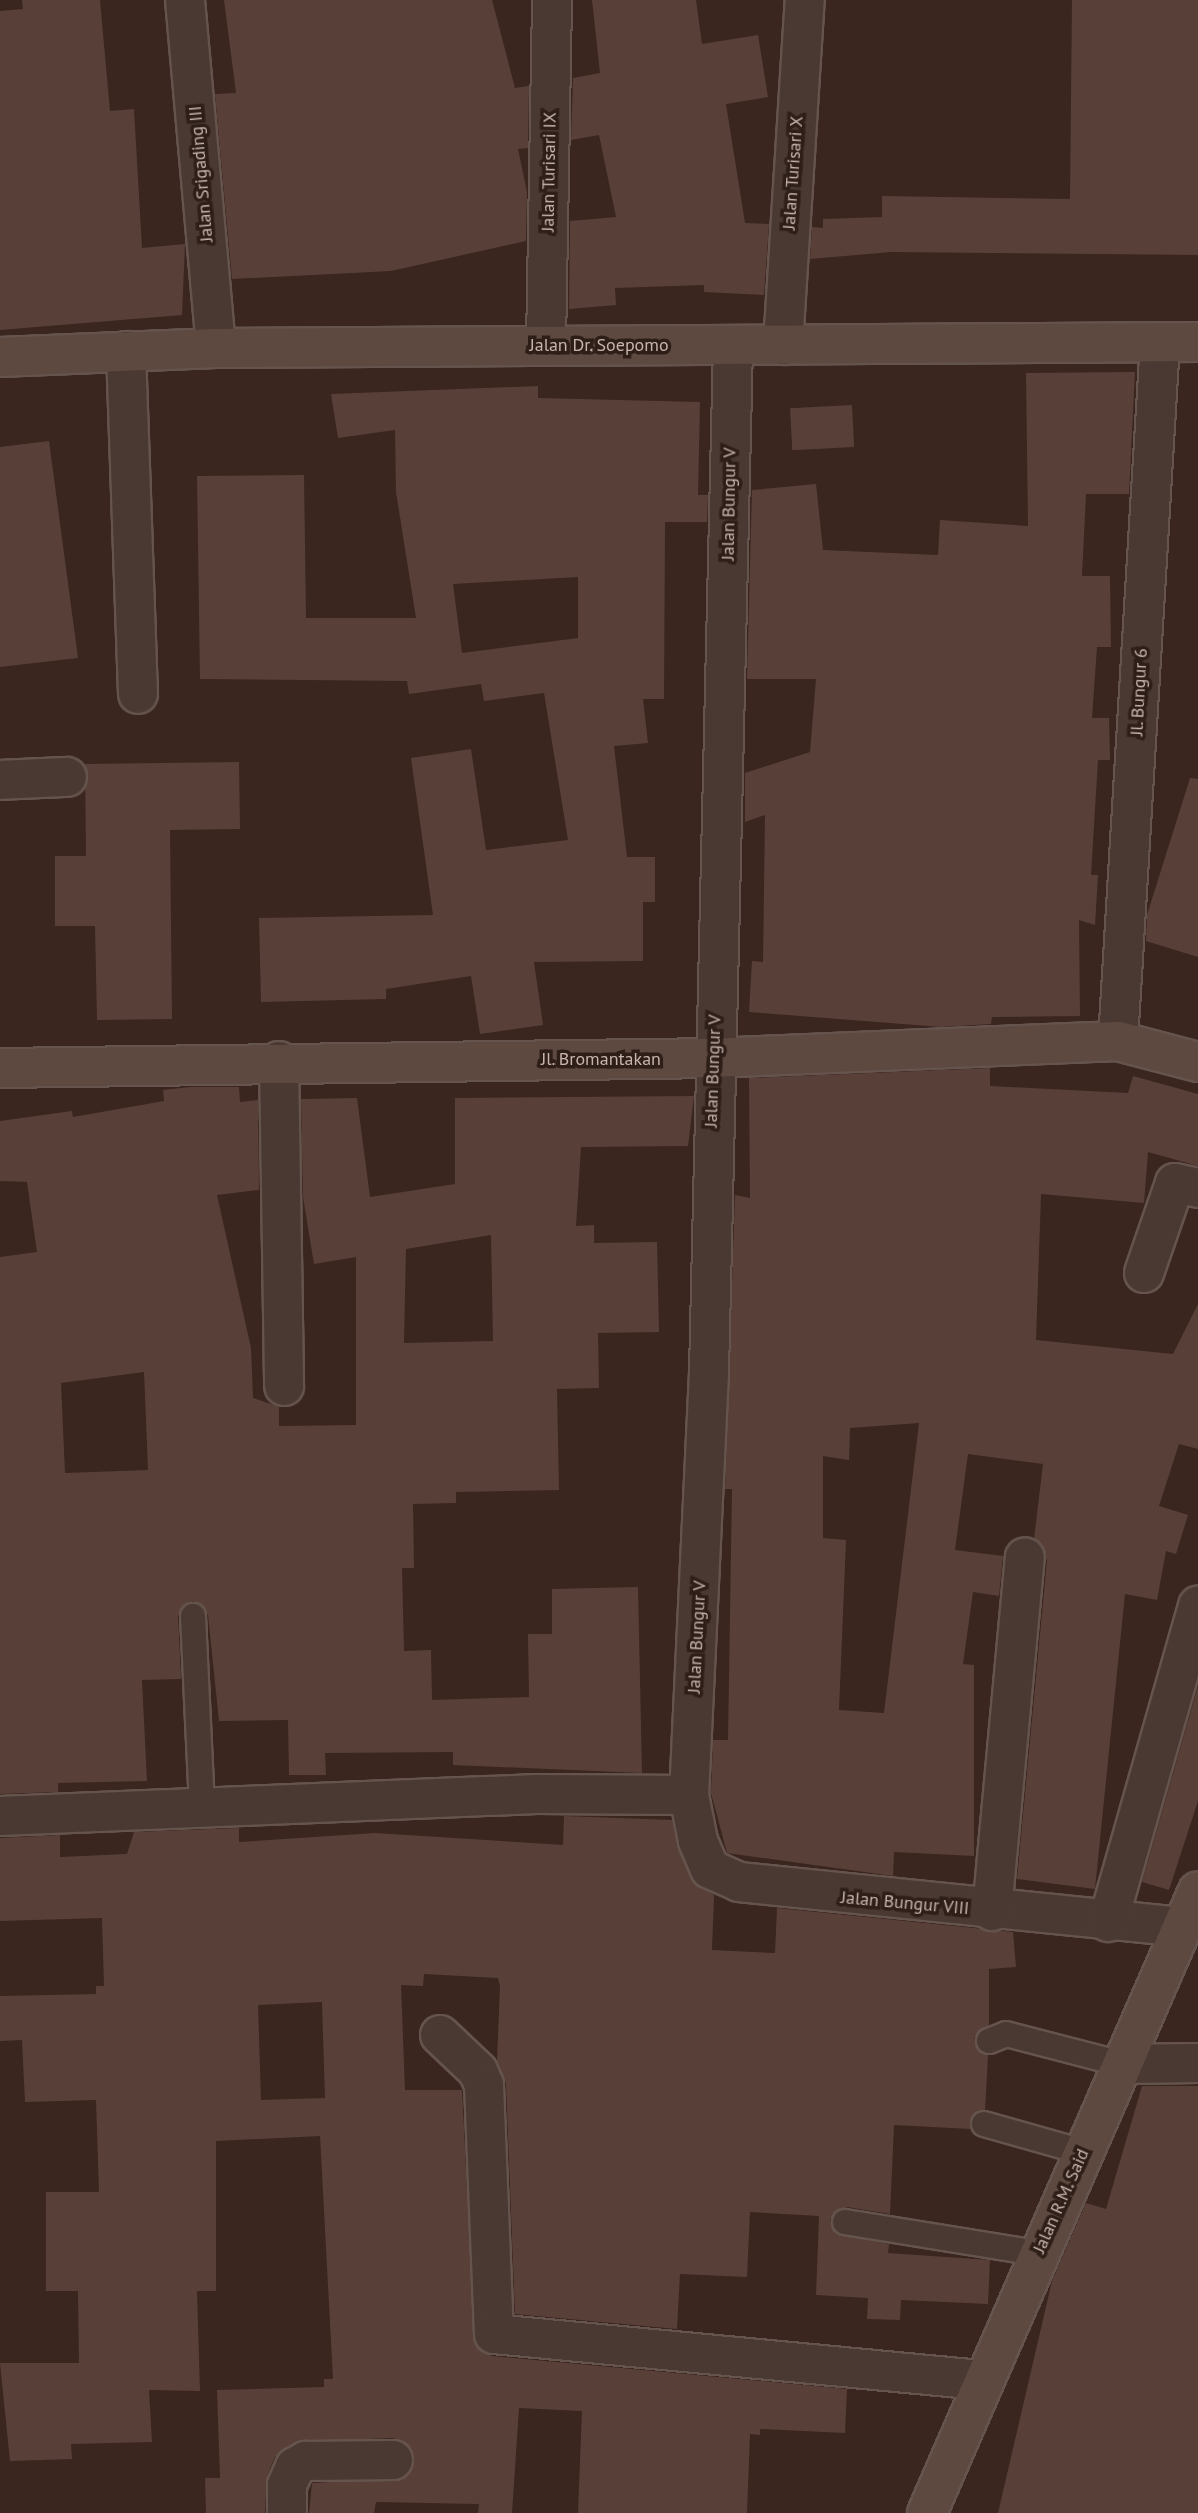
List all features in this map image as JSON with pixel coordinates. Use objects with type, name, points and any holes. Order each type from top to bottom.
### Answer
[{"type":"main road","name":"Jalan Dr. Soepomo","points":[[0,357],[216,348],[1198,342]]},
{"type":"main road","name":"Jl. Bromantakan","points":[[0,1068],[279,1061],[712,1058],[1118,1041],[1198,1062]]},
{"type":"main road","name":"Jalan R.M. Said","points":[[927,2513],[981,2380],[1193,1903]]},
{"type":"street","name":"Jalan Srigading III","points":[[185,0],[216,348]]},
{"type":"street","name":"Jalan Turisari IX","points":[[546,345],[552,0]]},
{"type":"street","name":"Jalan Turisari X","points":[[783,345],[806,0]]},
{"type":"street","name":"Jl. Bungur 6","points":[[1118,1041],[1160,342]]},
{"type":"street","name":"Jalan Bungur V","points":[[689,1795],[709,1371],[712,1058],[724,835],[733,346]]},
{"type":"street","points":[[126,351],[138,694]]},
{"type":"street","points":[[0,780],[68,777]]},
{"type":"street","points":[[279,1061],[284,1386]]},
{"type":"street","points":[[1144,1273],[1175,1183],[1198,1188]]},
{"type":"street","points":[[992,1911],[1025,1558]]},
{"type":"street","points":[[1108,1922],[1198,1606]]},
{"type":"street","points":[[0,1816],[202,1807],[689,1795]]},
{"type":"street","name":"Jalan Bungur VIII","points":[[689,1795],[710,1870],[739,1882],[1108,1922],[1193,1903]]},
{"type":"street","points":[[440,2035],[478,2071],[484,2085],[494,2333],[981,2380]]},
{"type":"street","points":[[1122,2064],[1198,2063]]},
{"type":"street","points":[[287,2513],[287,2485],[295,2467],[306,2460],[393,2460]]},
{"type":"lane","points":[[193,1616],[202,1807]]},
{"type":"lane","points":[[989,2040],[1006,2034],[1122,2064]]},
{"type":"lane","points":[[984,2124],[1083,2151]]},
{"type":"lane","points":[[845,2222],[1037,2253]]},
{"type":"building","points":[[22,0],[100,0],[110,111],[134,109],[142,248],[185,244],[182,315],[0,330],[0,11],[23,9]]},
{"type":"building","points":[[224,0],[492,0],[515,88],[529,86],[528,148],[518,149],[527,192],[526,241],[391,271],[232,279],[215,94],[236,93]]},
{"type":"building","points":[[592,0],[696,0],[702,44],[758,35],[768,97],[726,104],[745,223],[769,224],[764,295],[704,292],[704,285],[615,288],[616,305],[569,309],[570,221],[616,217],[599,135],[571,140],[573,78],[600,73]]},
{"type":"building","points":[[1072,0],[1198,0],[1198,255],[891,252],[810,259],[812,227],[823,228],[823,219],[882,217],[882,196],[1070,199]]},
{"type":"building","points":[[1135,372],[1129,494],[1086,494],[1082,576],[1110,576],[1111,647],[1097,647],[1092,718],[1109,718],[1110,760],[1098,760],[1091,875],[1098,875],[1095,925],[1079,920],[1080,1016],[992,1017],[991,1024],[941,1027],[749,1012],[752,961],[763,962],[765,815],[745,822],[745,773],[810,752],[816,679],[747,679],[752,490],[816,484],[823,550],[938,555],[940,520],[1028,526],[1026,373]]},
{"type":"building","points":[[538,386],[538,398],[700,402],[698,495],[708,495],[707,522],[665,522],[664,699],[643,699],[648,743],[614,746],[627,857],[655,857],[655,902],[643,902],[643,961],[534,962],[543,1025],[480,1034],[471,976],[386,989],[386,999],[261,1002],[259,918],[433,915],[411,758],[471,749],[486,850],[568,840],[544,693],[484,701],[481,684],[409,694],[407,681],[200,679],[197,476],[304,475],[306,618],[416,618],[396,492],[395,430],[338,438],[331,394]],"holes":[[[578,577],[578,638],[462,653],[453,584]]]},
{"type":"building","points":[[852,405],[854,447],[792,450],[790,408]]},
{"type":"building","points":[[49,441],[78,658],[0,667],[0,447]]},
{"type":"building","points":[[239,762],[240,829],[170,830],[172,1019],[97,1020],[95,926],[55,926],[55,856],[86,856],[85,764]]},
{"type":"building","points":[[1190,778],[1198,779],[1198,957],[1146,941],[1147,915]]},
{"type":"building","points":[[990,1068],[990,1086],[1128,1093],[1133,1076],[1198,1094],[1198,1166],[1148,1152],[1144,1203],[1041,1194],[1036,1340],[1173,1354],[1198,1304],[1198,1449],[1179,1444],[1159,1506],[1188,1515],[1176,1554],[1166,1551],[1157,1600],[1125,1594],[1095,1889],[1017,1879],[1047,1560],[1034,1539],[1043,1464],[968,1454],[955,1550],[1003,1556],[999,1596],[973,1592],[963,1664],[974,1665],[974,1856],[894,1852],[893,1876],[727,1853],[711,1793],[713,1740],[728,1740],[732,1489],[725,1489],[735,1195],[750,1198],[749,1078]],"holes":[[[919,1423],[884,1713],[839,1710],[846,1540],[823,1538],[823,1456],[849,1460],[850,1428]]]},
{"type":"building","points":[[239,1087],[240,1102],[258,1100],[259,1190],[217,1195],[251,1348],[253,1398],[279,1407],[279,1426],[356,1425],[356,1257],[314,1264],[303,1197],[301,1099],[357,1098],[370,1197],[455,1184],[455,1098],[694,1096],[688,1146],[581,1147],[576,1226],[594,1225],[594,1243],[657,1242],[659,1332],[598,1333],[599,1388],[557,1389],[559,1490],[456,1492],[456,1503],[413,1504],[414,1568],[402,1568],[404,1651],[431,1650],[432,1700],[529,1697],[528,1634],[552,1634],[552,1589],[638,1587],[642,1773],[453,1765],[453,1752],[325,1753],[326,1775],[289,1775],[288,1720],[219,1721],[208,1615],[193,1601],[178,1616],[181,1679],[142,1680],[147,1781],[58,1783],[58,1792],[0,1794],[0,1257],[37,1252],[27,1182],[0,1181],[0,1121],[72,1111],[73,1117],[164,1101],[163,1090]],"holes":[[[491,1235],[493,1341],[404,1343],[406,1249]],[[144,1372],[148,1470],[65,1473],[61,1383]]]},
{"type":"building","points":[[1198,1686],[1198,1801],[1169,1890],[1142,1882]]},
{"type":"building","points":[[564,1816],[672,1820],[690,1878],[714,1895],[712,1950],[775,1953],[777,1908],[1013,1932],[1016,1967],[989,1969],[989,2025],[974,2038],[988,2056],[985,2110],[973,2114],[970,2129],[894,2125],[890,2214],[847,2207],[830,2220],[836,2234],[889,2244],[888,2253],[990,2260],[988,2304],[901,2300],[900,2320],[867,2319],[868,2298],[816,2295],[819,2216],[750,2212],[747,2277],[680,2274],[677,2329],[515,2314],[506,2084],[497,2061],[498,1978],[424,1974],[423,1986],[401,1985],[405,2090],[462,2090],[475,2345],[492,2356],[847,2389],[845,2433],[760,2429],[760,2435],[750,2434],[747,2513],[578,2513],[582,2411],[519,2408],[512,2513],[478,2513],[479,2504],[376,2502],[374,2513],[309,2513],[312,2483],[405,2478],[412,2470],[412,2449],[393,2438],[296,2442],[275,2457],[267,2476],[265,2513],[206,2513],[205,2478],[220,2478],[217,2390],[324,2387],[324,2379],[333,2379],[320,2136],[216,2141],[216,2291],[197,2291],[200,2391],[149,2390],[152,2442],[71,2444],[72,2459],[10,2461],[0,2363],[79,2363],[78,2291],[46,2291],[46,2192],[99,2192],[96,2100],[25,2102],[22,2040],[0,2041],[0,1996],[96,1994],[96,1986],[104,1986],[102,1918],[0,1921],[0,1838],[60,1835],[60,1857],[127,1854],[134,1832],[239,1828],[239,1842],[375,1833],[563,1845]],"holes":[[[322,2002],[325,2098],[261,2100],[258,2005]]]},
{"type":"building","points":[[1142,2086],[1198,2086],[1198,2513],[998,2513],[1052,2281],[1086,2203],[1106,2209]]}]
